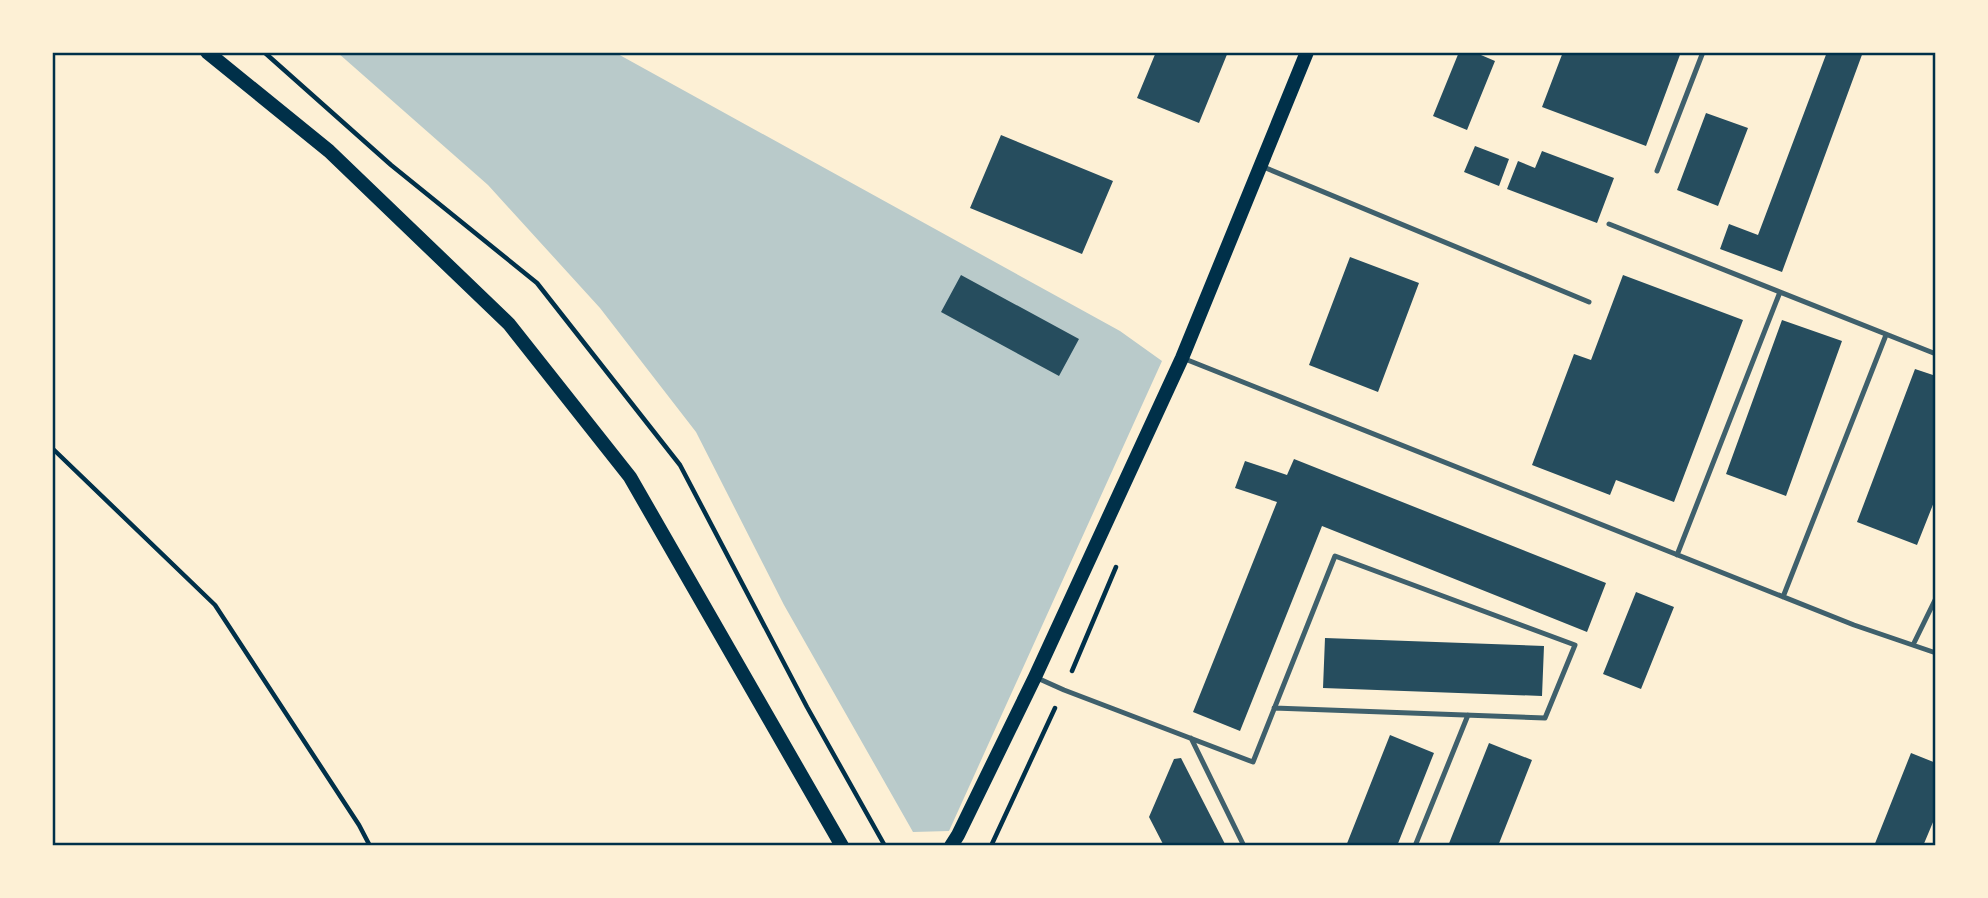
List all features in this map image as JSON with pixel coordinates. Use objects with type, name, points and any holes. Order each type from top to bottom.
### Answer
[{"type":"main road","points":[[207,52],[329,151],[509,324],[630,477],[842,845]]},
{"type":"main road","points":[[951,845],[1035,677],[1182,358],[1307,52]]},
{"type":"lane","points":[[1657,171],[1703,52]]},
{"type":"lane","points":[[1261,166],[1589,302]]},
{"type":"lane","points":[[1609,224],[1936,354]]},
{"type":"lane","points":[[1677,555],[1780,292]]},
{"type":"lane","points":[[1783,597],[1886,335]]},
{"type":"lane","points":[[1182,358],[1783,597],[1936,653]]},
{"type":"lane","points":[[1035,677],[1253,762],[1274,708],[1335,556],[1575,645],[1545,719],[1274,708]]},
{"type":"lane","points":[[1913,646],[1936,598]]},
{"type":"lane","points":[[1415,845],[1468,715]]},
{"type":"lane","points":[[1191,738],[1244,845]]},
{"type":"path","points":[[52,448],[215,605],[370,845]]},
{"type":"shaded area","points":[[338,53],[616,53],[1120,331],[1162,361],[949,831],[913,832],[784,605],[696,432],[600,308],[488,185]]},
{"type":"building","points":[[1156,52],[1228,52],[1199,123],[1137,98]]},
{"type":"building","points":[[1459,52],[1474,52],[1495,61],[1467,130],[1433,116]]},
{"type":"building","points":[[1563,52],[1681,52],[1646,146],[1542,107]]},
{"type":"building","points":[[1827,52],[1863,52],[1782,272],[1720,249],[1729,224],[1758,235]]},
{"type":"building","points":[[1706,113],[1748,128],[1718,206],[1677,190]]},
{"type":"building","points":[[1001,135],[1113,181],[1082,254],[970,208]]},
{"type":"building","points":[[1475,146],[1509,159],[1499,186],[1464,172]]},
{"type":"building","points":[[1542,151],[1614,178],[1597,223],[1507,189],[1518,161],[1535,168]]},
{"type":"building","points":[[1350,257],[1419,283],[1378,392],[1309,365]]},
{"type":"building","points":[[961,275],[1079,339],[1059,376],[941,312]]},
{"type":"building","points":[[1623,275],[1743,320],[1674,502],[1616,480],[1610,495],[1532,465],[1574,354],[1591,360]]},
{"type":"building","points":[[1782,320],[1842,341],[1786,496],[1726,474]]},
{"type":"building","points":[[1915,369],[1936,376],[1936,497],[1917,545],[1857,522]]},
{"type":"building","points":[[1294,459],[1606,583],[1587,632],[1322,526],[1240,731],[1193,712],[1277,502],[1235,488],[1245,461],[1287,475]]},
{"type":"building","points":[[1636,592],[1674,607],[1641,689],[1603,674]]},
{"type":"building","points":[[1325,638],[1544,646],[1542,696],[1323,688]]},
{"type":"building","points":[[1390,735],[1434,753],[1397,846],[1346,846]]},
{"type":"building","points":[[1489,743],[1532,760],[1498,846],[1448,846]]},
{"type":"building","points":[[1911,753],[1936,763],[1936,815],[1923,846],[1874,846]]},
{"type":"building","points":[[1181,758],[1226,846],[1164,846],[1149,817],[1174,759]]}]
